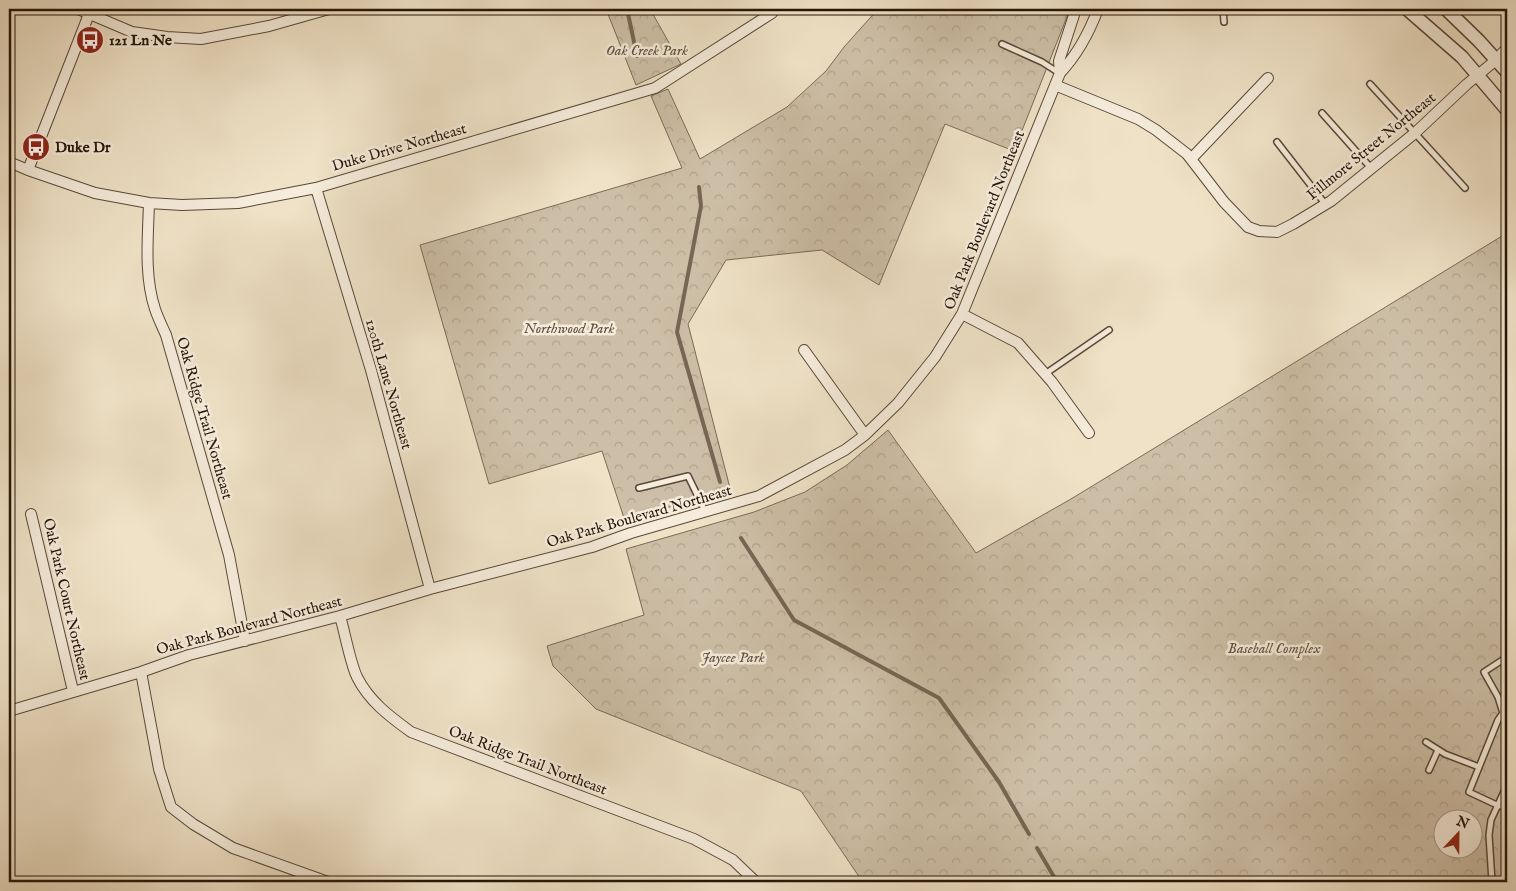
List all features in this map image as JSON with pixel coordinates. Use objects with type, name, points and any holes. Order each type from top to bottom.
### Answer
[{"type":"street","points":[[78,9],[90,11],[132,32],[201,39],[269,26],[329,9]]},
{"type":"street","name":"Duke Drive Northeast","points":[[9,162],[95,193],[149,203],[182,205],[238,203],[316,188],[655,88],[728,42],[772,13],[775,9]]},
{"type":"street","name":"Oak Park Boulevard Northeast","points":[[1060,73],[1059,61],[1076,9]]},
{"type":"street","name":"Oak Park Boulevard Northeast","points":[[9,711],[141,672],[189,655],[592,547],[631,533],[759,496],[845,450],[898,403],[932,362],[962,314],[1054,85],[1060,73],[1073,60],[1089,32],[1098,9]]},
{"type":"street","points":[[1407,9],[1462,57],[1507,110]]},
{"type":"street","points":[[1446,9],[1507,72]]},
{"type":"street","points":[[28,170],[90,11]]},
{"type":"street","name":"Fillmore Street Northeast","points":[[1191,159],[1224,202],[1248,227],[1259,231],[1277,232],[1326,205],[1415,133],[1507,48]]},
{"type":"street","points":[[1054,85],[1138,119],[1156,130],[1191,159],[1268,78]]},
{"type":"street","name":"120th Lane Northeast","points":[[316,188],[371,370],[430,589]]},
{"type":"street","name":"Oak Ridge Trail Northeast","points":[[149,203],[147,248],[150,288],[155,310],[166,335],[228,555],[244,641]]},
{"type":"street","points":[[962,314],[1018,343],[1046,374],[1089,433]]},
{"type":"street","points":[[804,350],[864,434]]},
{"type":"street","name":"Oak Park Court Northeast","points":[[31,514],[73,691]]},
{"type":"street","name":"Oak Ridge Trail Northeast","points":[[340,616],[356,676],[369,696],[383,712],[411,732],[694,839],[732,860],[756,882]]},
{"type":"street","points":[[141,672],[159,769],[171,807],[193,824],[233,848],[328,882]]},
{"type":"lane","points":[[1223,9],[1224,22]]},
{"type":"lane","points":[[1002,44],[1042,62],[1060,73]]},
{"type":"lane","points":[[1370,84],[1465,188]]},
{"type":"lane","points":[[1322,113],[1371,168]]},
{"type":"lane","points":[[1277,142],[1326,205]]},
{"type":"lane","points":[[1046,374],[1109,330]]},
{"type":"lane","points":[[640,488],[688,476],[705,511]]},
{"type":"lane","points":[[1499,806],[1468,792],[1498,720],[1505,713],[1484,672],[1507,657]]},
{"type":"lane","points":[[1426,742],[1444,754],[1479,767]]},
{"type":"lane","points":[[1430,770],[1438,750]]},
{"type":"lane","points":[[1492,882],[1488,835],[1491,820],[1507,785]]},
{"type":"green space","name":"Oak Creek Park","points":[[606,9],[650,9],[681,64],[636,85]]},
{"type":"green space","name":"Northwood Park","points":[[878,9],[1070,9],[1014,151],[945,124],[879,285],[822,250],[726,260],[688,324],[731,492],[624,518],[602,451],[489,484],[420,245],[682,168],[651,96],[668,89],[700,159],[787,107],[826,71],[844,47]]},
{"type":"green space","name":"Baseball Complex","points":[[1507,233],[1507,882],[870,882],[860,878],[801,791],[596,709],[553,666],[547,646],[644,615],[626,549],[754,512],[805,492],[847,465],[888,430],[976,553],[1071,499]]},
{"type":"waterway","points":[[627,9],[637,56]]},
{"type":"waterway","points":[[699,187],[701,206],[677,332],[720,482]]},
{"type":"waterway","points":[[741,538],[794,620],[939,698],[999,782],[1029,834]]},
{"type":"waterway","points":[[1037,848],[1057,882]]},
{"type":"place","name":"121 Ln Ne","points":[[90,40]]},
{"type":"place","name":"Duke Dr","points":[[36,147]]},
{"type":"park label","name":"Jaycee Park","points":[[733,657]]}]
